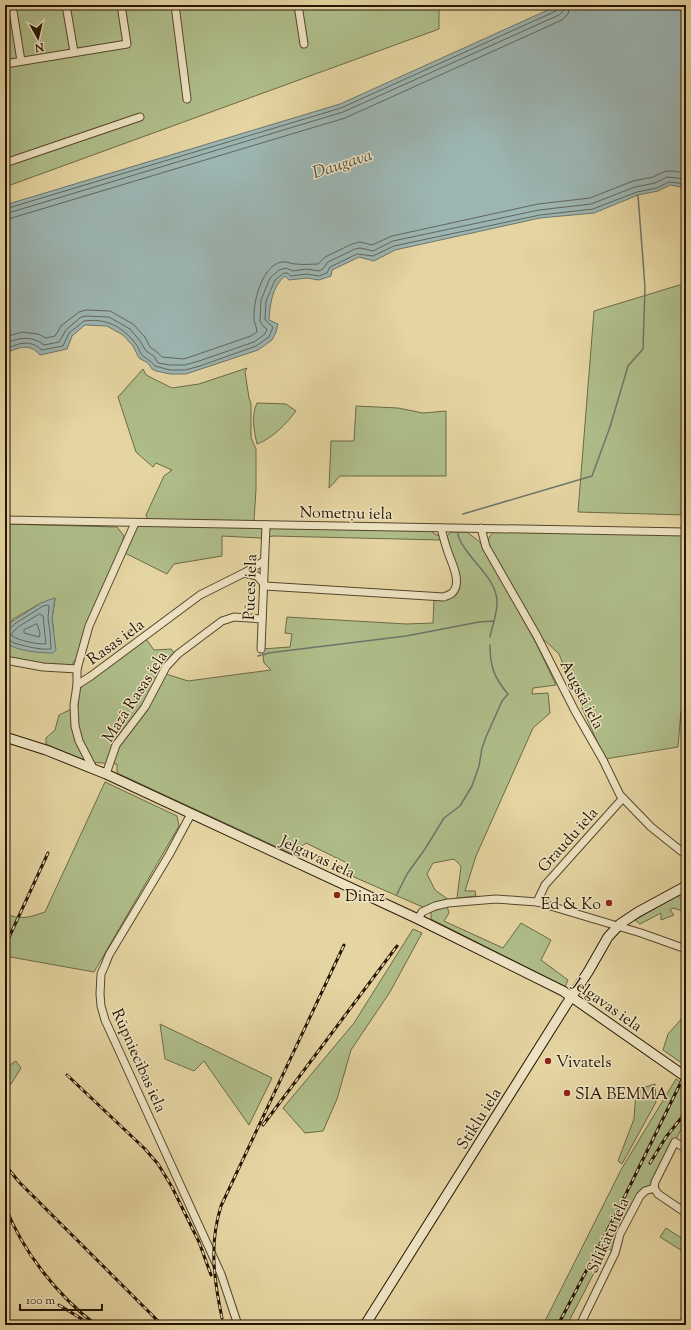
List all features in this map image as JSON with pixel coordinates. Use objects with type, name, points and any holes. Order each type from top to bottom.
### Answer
[{"type":"street","points":[[12,5],[21,61]]},
{"type":"street","points":[[66,5],[74,52]]},
{"type":"street","points":[[5,64],[127,44],[120,5]]},
{"type":"street","points":[[175,5],[187,99]]},
{"type":"street","points":[[298,5],[304,44]]},
{"type":"street","points":[[5,163],[140,117]]},
{"type":"street","name":"Nometņu iela","points":[[5,520],[686,532]]},
{"type":"street","points":[[77,685],[77,669],[89,626],[135,523]]},
{"type":"street","name":"Pūces iela","points":[[261,649],[265,586],[264,560],[266,525]]},
{"type":"street","points":[[244,573],[257,576],[265,586],[444,597],[452,594],[455,589],[456,579],[454,565],[448,553],[441,528]]},
{"type":"street","name":"Augstā iela","points":[[481,528],[486,547],[537,636],[575,711],[603,760],[615,787],[623,798],[651,827],[686,855]]},
{"type":"street","name":"Rasas iela","points":[[94,770],[79,741],[75,726],[74,705],[77,685],[200,595],[244,573],[264,560]]},
{"type":"street","name":"Mazā Rasas iela","points":[[106,774],[116,746],[145,707],[166,667],[178,654],[222,622],[234,618],[262,619]]},
{"type":"street","points":[[5,660],[43,667],[77,669]]},
{"type":"street","name":"Jelgavas iela","points":[[5,737],[46,750],[106,774],[418,919],[563,991],[686,1077]]},
{"type":"street","name":"Graudu iela","points":[[537,902],[545,885],[623,798]]},
{"type":"street","name":"Rūpniecības iela","points":[[191,814],[169,855],[109,955],[101,974],[100,999],[105,1020],[222,1274],[238,1325]]},
{"type":"street","name":"Stiklu iela","points":[[365,1325],[588,972],[608,937],[628,917],[686,886]]},
{"type":"street","points":[[418,919],[422,912],[448,902],[496,899],[537,902],[686,949]]},
{"type":"street","points":[[686,1149],[675,1142],[655,1182],[654,1188],[658,1194],[686,1213]]},
{"type":"street","name":"Silikātu iela","points":[[580,1325],[616,1253],[620,1234],[640,1196],[645,1191],[654,1188]]},
{"type":"green space","points":[[5,5],[439,5],[439,29],[5,187]]},
{"type":"green space","points":[[686,283],[686,515],[578,512],[594,311]]},
{"type":"green space","points":[[247,368],[245,372],[251,404],[251,438],[256,449],[254,521],[148,520],[146,515],[164,476],[172,470],[156,463],[153,467],[136,452],[118,397],[143,369],[146,375],[172,388],[199,384]]},
{"type":"green space","points":[[257,403],[286,404],[296,411],[279,430],[257,444],[254,428],[254,413]]},
{"type":"green space","points":[[356,406],[398,408],[423,413],[446,411],[446,476],[340,476],[329,488],[331,441],[354,441]]},
{"type":"green space","points":[[5,524],[117,527],[124,536],[120,551],[76,659],[70,667],[5,658],[5,640],[9,645],[30,651],[54,631],[52,619],[55,599],[41,603],[13,619],[5,631]]},
{"type":"green space","points":[[140,526],[431,531],[436,535],[439,535],[441,540],[273,536],[260,538],[222,536],[222,556],[174,564],[167,574],[125,553],[134,529]]},
{"type":"green space","points":[[451,532],[467,532],[481,543],[537,645],[556,685],[533,688],[532,694],[548,693],[550,713],[533,728],[476,856],[465,891],[475,891],[476,896],[457,898],[461,866],[454,859],[433,863],[427,874],[435,890],[449,900],[425,908],[354,877],[345,862],[306,843],[292,854],[117,773],[117,764],[89,762],[46,744],[46,738],[55,730],[59,715],[78,706],[79,691],[82,686],[146,639],[154,650],[171,649],[175,654],[160,672],[188,681],[271,670],[264,663],[262,649],[290,647],[292,634],[285,633],[287,617],[406,624],[433,623],[434,599],[457,590],[447,541],[447,536]]},
{"type":"green space","points":[[494,532],[686,535],[686,703],[681,711],[678,747],[605,759],[559,654],[539,635],[489,549],[488,539]]},
{"type":"green space","points":[[105,782],[177,816],[179,826],[94,972],[5,956],[5,913],[20,918],[30,917],[45,912]]},
{"type":"green space","points":[[677,896],[686,901],[686,912],[673,908],[670,910],[674,915],[661,920],[661,913],[640,924],[635,920]]},
{"type":"green space","points":[[447,906],[449,913],[444,921],[503,948],[521,923],[551,940],[541,960],[568,980],[565,987],[431,919],[431,912]]},
{"type":"green space","points":[[413,929],[422,933],[390,992],[351,1050],[337,1099],[323,1131],[305,1133],[283,1108],[354,1023]]},
{"type":"green space","points":[[686,1014],[686,1066],[663,1050],[668,1034]]},
{"type":"green space","points":[[160,1024],[272,1078],[249,1125],[204,1061],[194,1071],[165,1059]]},
{"type":"green space","points":[[16,1061],[21,1068],[11,1084],[5,1088],[5,1068]]},
{"type":"green space","points":[[676,1079],[686,1086],[686,1120],[653,1183],[648,1188],[613,1251],[607,1248],[567,1325],[543,1325],[622,1168]]},
{"type":"green space","points":[[655,1084],[656,1102],[622,1164],[618,1161],[634,1119],[636,1090]]},
{"type":"green space","points":[[666,1228],[686,1241],[686,1249],[684,1252],[660,1237]]},
{"type":"water","name":"Daugava","points":[[559,5],[686,5],[686,188],[670,185],[658,191],[638,195],[594,213],[540,218],[395,250],[374,261],[359,257],[332,270],[331,276],[319,280],[307,278],[289,280],[285,276],[277,285],[272,296],[269,320],[278,324],[272,340],[258,350],[186,374],[170,374],[152,369],[148,363],[139,358],[133,346],[123,335],[107,326],[85,325],[72,336],[67,349],[40,355],[32,348],[24,347],[5,353],[5,205],[340,104]]},
{"type":"water","points":[[54,598],[52,619],[56,650],[53,653],[35,652],[15,648],[5,642],[5,630],[8,624],[41,603]]},
{"type":"waterway","points":[[463,514],[592,476],[610,427],[628,366],[643,349],[645,287],[638,195]]},
{"type":"waterway","points":[[458,533],[461,542],[485,574],[496,593],[497,609],[490,637]]},
{"type":"waterway","points":[[263,655],[268,653],[406,636],[479,622],[494,621]]},
{"type":"waterway","points":[[397,894],[407,874],[425,849],[444,818],[460,806],[472,786],[479,766],[482,748],[486,737],[502,701],[508,694],[496,677],[492,666],[490,645]]},
{"type":"railway","points":[[5,946],[48,853]]},
{"type":"railway","points":[[222,1318],[214,1262],[215,1234],[221,1206],[344,945]]},
{"type":"railway","points":[[263,1125],[397,946]]},
{"type":"railway","points":[[558,1325],[618,1210],[686,1072]]},
{"type":"railway","points":[[67,1075],[145,1149],[158,1164],[172,1187],[199,1242],[211,1275]]},
{"type":"railway","points":[[650,1163],[666,1137],[686,1112]]},
{"type":"railway","points":[[5,1165],[20,1183],[162,1325]]},
{"type":"railway","points":[[5,1206],[21,1240],[43,1272],[68,1300],[96,1325]]},
{"type":"railway","points":[[59,1305],[85,1321]]},
{"type":"place","name":"Dinaz","points":[[337,895]]},
{"type":"place","name":"Ed & Ko","points":[[609,903]]},
{"type":"place","name":"Vivatels","points":[[548,1061]]},
{"type":"place","name":"SIA BEMMA","points":[[567,1093]]}]
